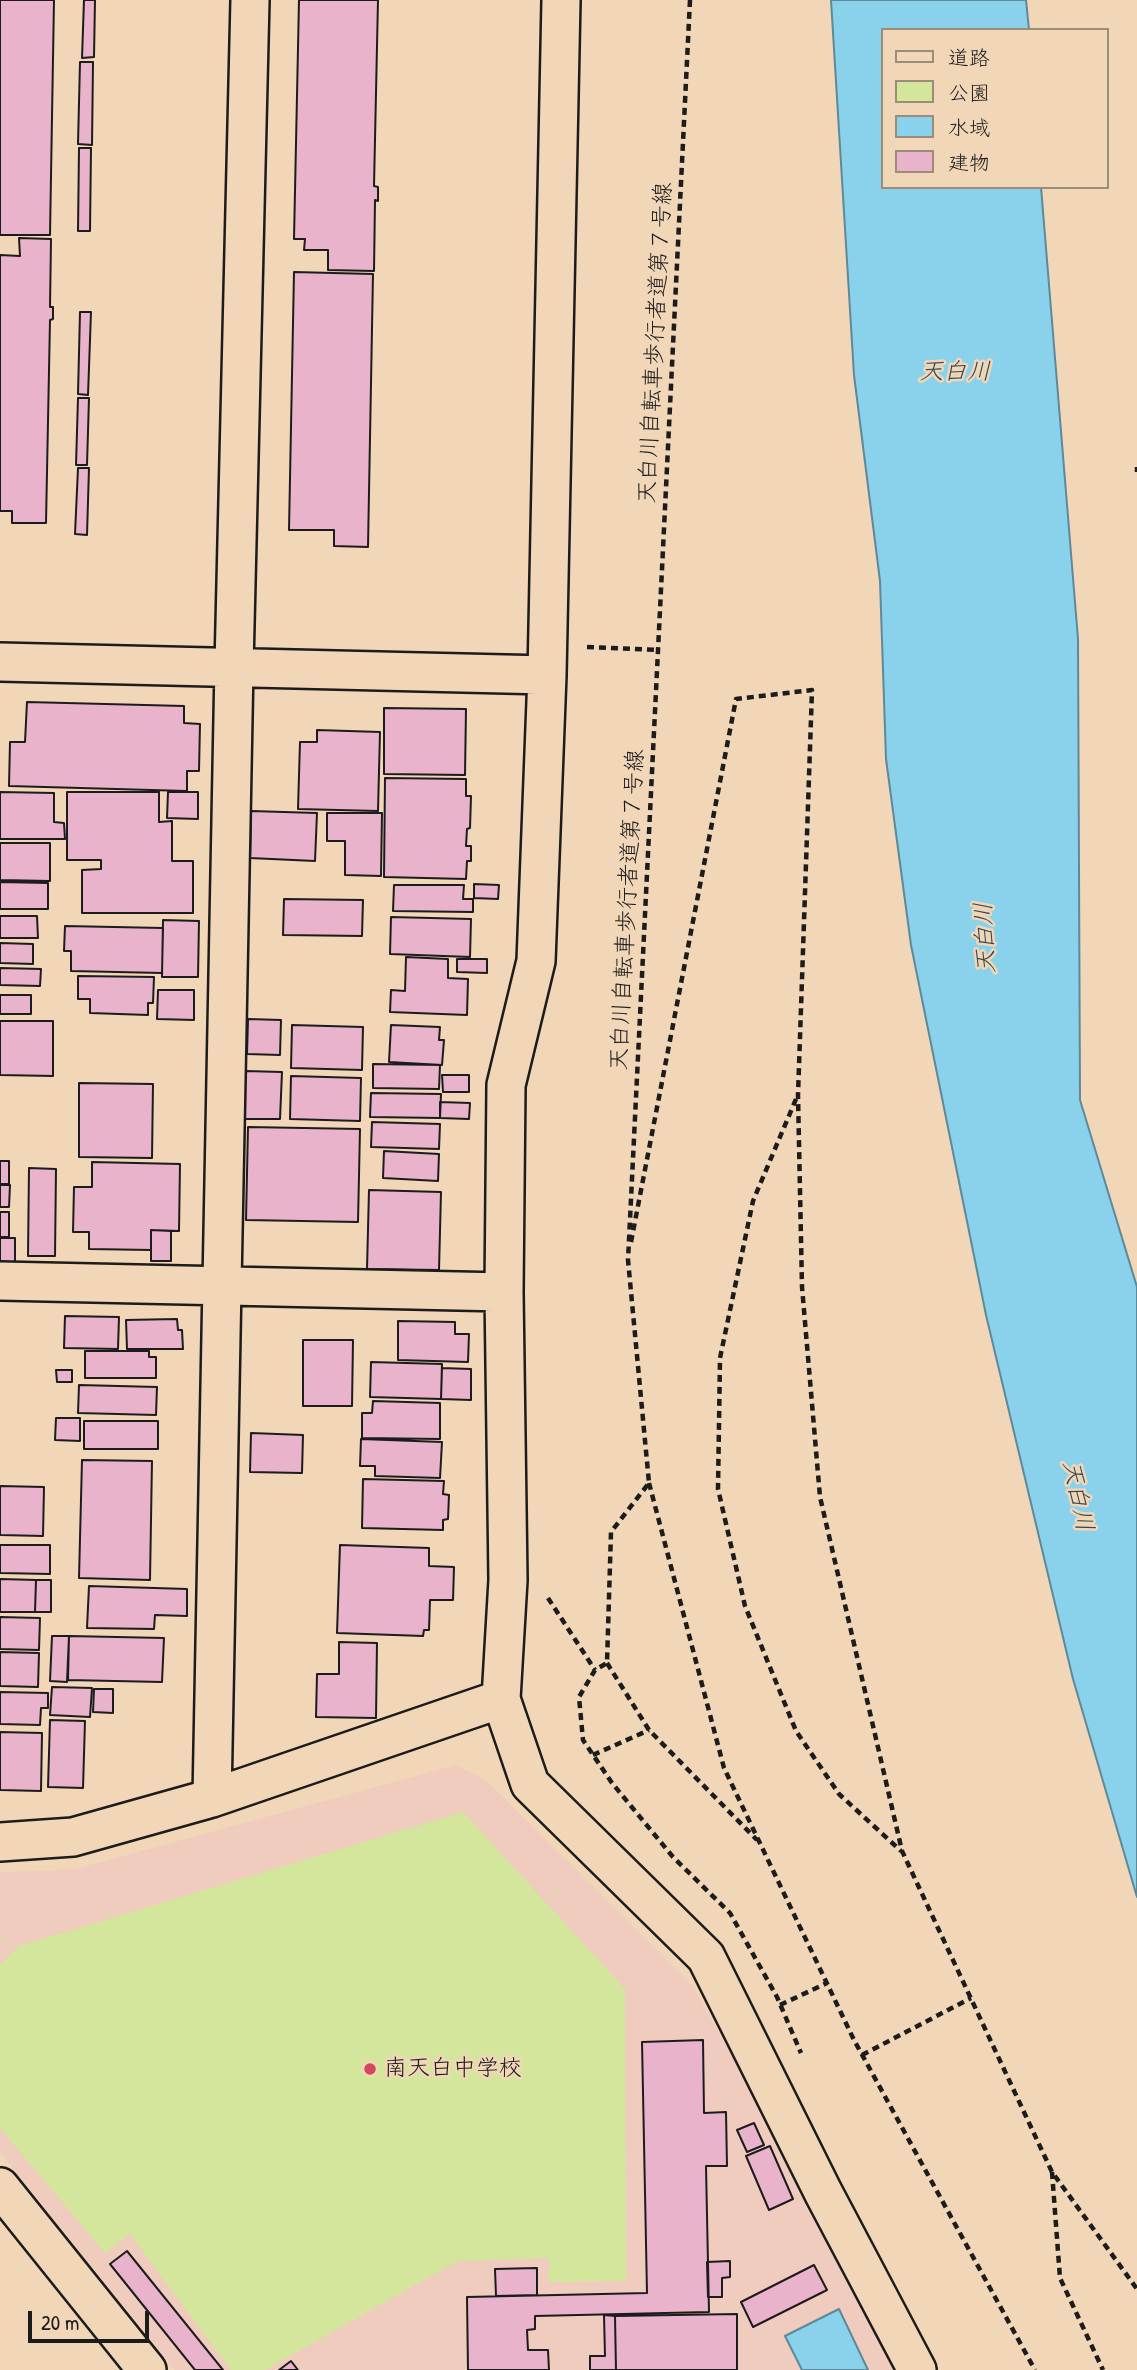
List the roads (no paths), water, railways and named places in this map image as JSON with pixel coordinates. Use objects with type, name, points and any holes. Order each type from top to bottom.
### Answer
[{"type":"street","points":[[212,1798],[250,0]]},
{"type":"street","points":[[561,0],[547,660],[536,961],[506,1086],[504,1292],[508,1580],[501,1699],[530,1784],[706,1957],[823,2192],[917,2370]]},
{"type":"street","points":[[0,663],[234,666],[547,660]]},
{"type":"street","points":[[0,1281],[504,1292]]},
{"type":"street","points":[[0,1842],[73,1837],[212,1798],[501,1699]]},
{"type":"street","points":[[0,2187],[148,2370]]},
{"type":"water","name":"天白川","points":[[831,0],[1026,0],[1029,28],[881,28],[881,189],[1041,189],[1078,639],[1080,1100],[1137,1287],[1137,1897],[1073,1679],[986,1315],[911,945],[886,759],[880,581],[854,375]]},
{"type":"water","points":[[839,2309],[868,2370],[802,2370],[785,2336]]},
{"type":"place","name":"南天白中学校","points":[[370,2069]]}]
